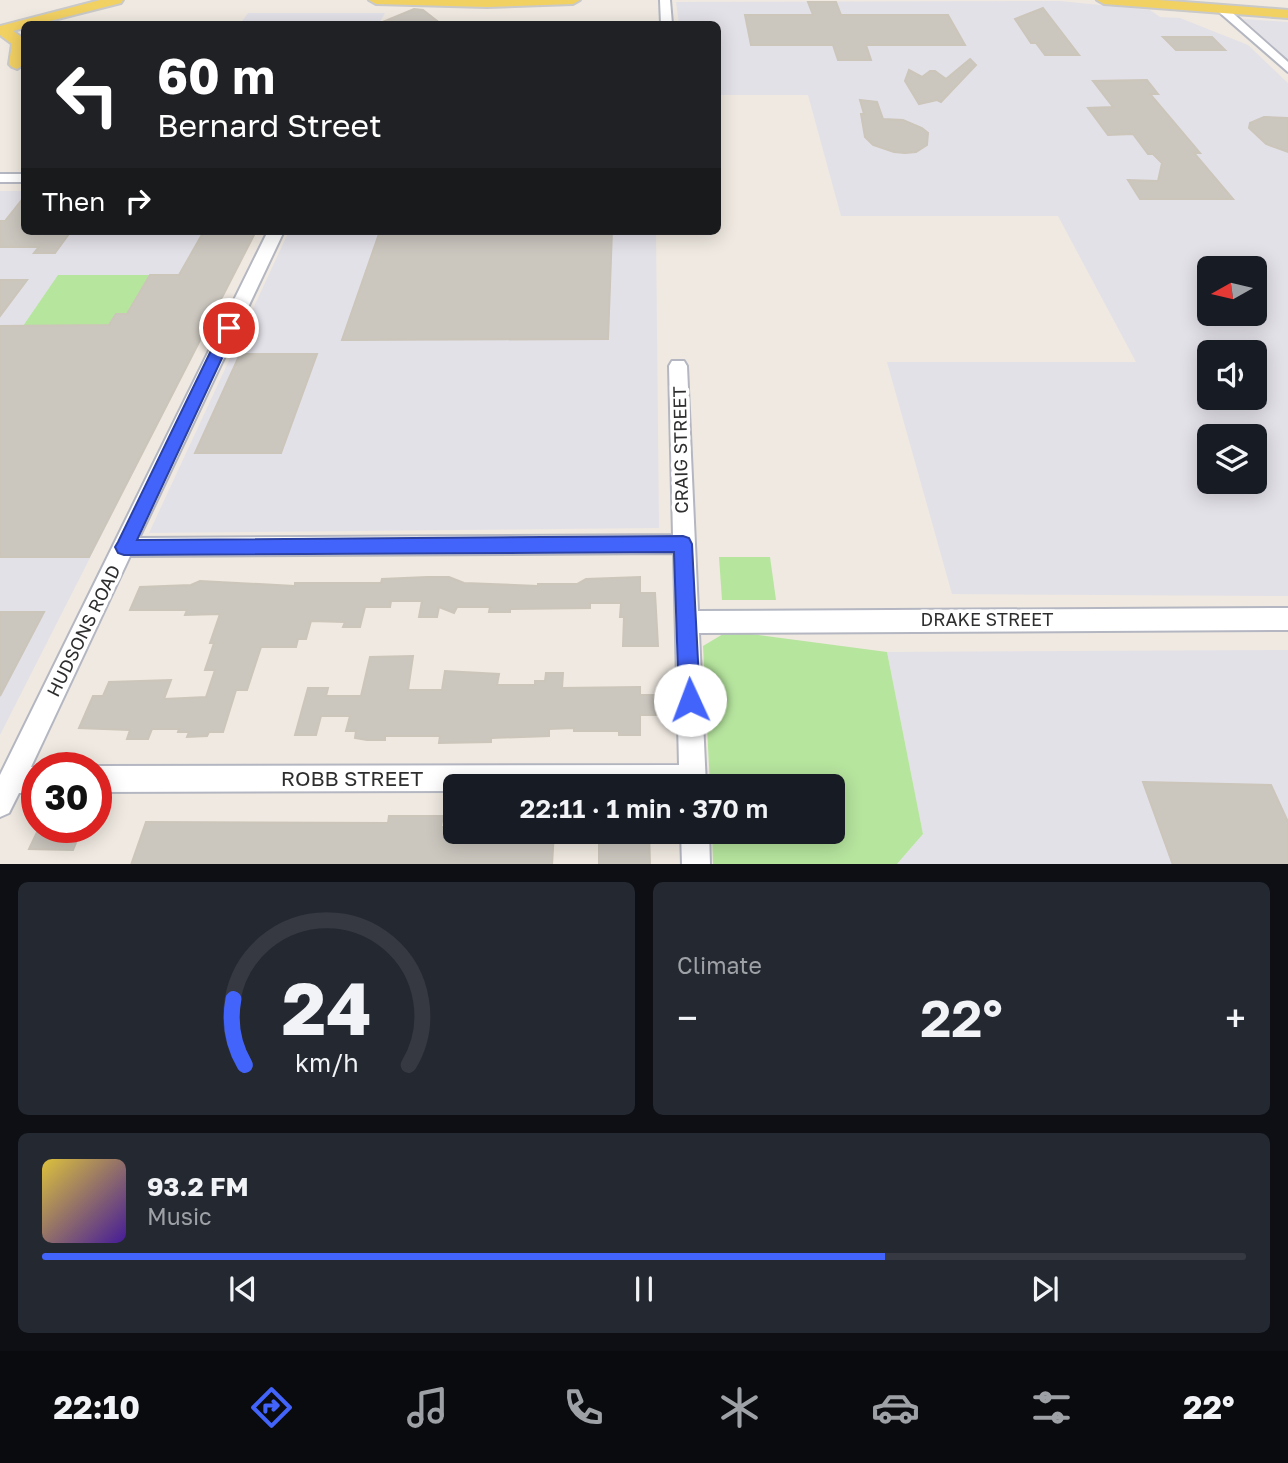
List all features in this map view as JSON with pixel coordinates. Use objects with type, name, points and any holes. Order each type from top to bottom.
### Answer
[{"type":"main road","points":[[27,21],[82,0]]},
{"type":"main road","points":[[376,0],[486,4],[573,0]]},
{"type":"main road","points":[[1104,0],[1288,13]]},
{"type":"main road","points":[[35,21],[109,1]]},
{"type":"main road","points":[[52,21],[109,1]]},
{"type":"main road","points":[[6,29],[17,63]]},
{"type":"street","points":[[666,0],[667,21]]},
{"type":"street","points":[[1223,10],[1288,68]]},
{"type":"street","points":[[0,178],[21,178]]},
{"type":"street","name":"HUDSONS ROAD","points":[[36,752],[124,547],[274,235]]},
{"type":"street","name":"CRAIG STREET","points":[[678,366],[693,774]]},
{"type":"street","points":[[124,547],[683,544]]},
{"type":"street","name":"DRAKE STREET","points":[[686,622],[1288,619]]},
{"type":"street","name":"ROBB STREET","points":[[112,779],[443,781]]},
{"type":"street","name":"HUDSONS ROAD","points":[[0,804],[21,783]]},
{"type":"street","points":[[695,844],[696,864]]},
{"type":"shaded area","points":[[1060,1],[1150,10],[1160,17],[1180,18],[1248,45],[1288,83],[1288,596],[952,594],[887,362],[1136,362],[1058,216],[841,216],[808,95],[721,95],[721,21],[679,21],[676,2]]},
{"type":"shaded area","points":[[248,13],[385,13],[381,21],[242,21]]},
{"type":"shaded area","points":[[1243,19],[1288,22],[1288,60]]},
{"type":"shaded area","points":[[0,191],[21,191],[21,235],[254,235],[0,735]]},
{"type":"shaded area","points":[[287,235],[656,235],[659,528],[149,533]]},
{"type":"shaded area","points":[[1288,650],[1288,864],[897,864],[923,834],[887,652]]},
{"type":"green space","points":[[58,275],[150,275],[127,314],[116,314],[109,325],[23,326]]},
{"type":"green space","points":[[719,557],[770,557],[776,600],[722,600]]},
{"type":"green space","points":[[728,631],[887,652],[923,834],[897,864],[713,864],[712,844],[845,844],[845,774],[709,774],[703,646]]},
{"type":"building","points":[[808,2],[836,2],[841,15],[948,15],[965,45],[866,45],[871,60],[838,60],[833,45],[751,45],[745,15],[813,15]]},
{"type":"building","points":[[1043,8],[1079,55],[1045,55],[1036,43],[1031,43],[1015,19]]},
{"type":"building","points":[[414,9],[423,10],[437,21],[385,21]]},
{"type":"building","points":[[1163,37],[1212,37],[1225,50],[1176,50]]},
{"type":"building","points":[[970,59],[976,65],[941,102],[937,100],[919,104],[905,81],[909,70],[922,77],[935,71],[946,79]]},
{"type":"building","points":[[1147,80],[1158,94],[1150,94],[1200,153],[1194,153],[1233,199],[1140,199],[1128,180],[1158,181],[1162,163],[1153,154],[1148,154],[1133,134],[1108,135],[1088,108],[1113,107],[1093,81]]},
{"type":"building","points":[[860,100],[877,102],[883,119],[903,120],[922,128],[928,133],[927,145],[916,152],[905,153],[873,145],[865,137]]},
{"type":"building","points":[[1264,117],[1288,118],[1288,152],[1266,144],[1249,128],[1250,123]]},
{"type":"building","points":[[21,201],[21,235],[68,235],[55,253],[34,253],[39,247],[0,247],[0,221],[5,221]]},
{"type":"building","points":[[202,235],[254,235],[89,557],[0,557],[0,326],[109,325],[116,314],[127,314],[150,275],[179,275]]},
{"type":"building","points":[[379,235],[612,235],[608,339],[342,340]]},
{"type":"building","points":[[0,280],[27,280],[0,316]]},
{"type":"building","points":[[240,354],[317,354],[281,453],[195,453]]},
{"type":"building","points":[[449,577],[464,583],[538,586],[577,584],[586,579],[640,577],[640,593],[655,593],[658,646],[623,646],[624,617],[620,617],[621,603],[590,603],[590,608],[510,609],[510,612],[489,612],[490,607],[457,607],[454,613],[439,607],[437,617],[419,617],[422,601],[391,601],[390,607],[365,607],[360,627],[343,627],[345,622],[311,621],[306,639],[298,639],[296,647],[261,647],[247,690],[236,690],[223,732],[187,737],[189,732],[178,732],[179,729],[152,729],[148,739],[127,739],[130,730],[79,728],[93,696],[103,696],[109,682],[171,680],[164,699],[206,697],[215,670],[205,670],[214,643],[210,643],[220,614],[185,615],[187,610],[130,610],[140,587],[191,585],[200,581],[295,586],[295,583],[381,583],[382,579]]},
{"type":"building","points":[[0,612],[44,612],[0,696]]},
{"type":"building","points":[[413,656],[408,690],[442,690],[445,671],[499,674],[497,685],[535,685],[535,681],[545,681],[546,673],[563,673],[562,688],[640,687],[640,695],[657,695],[657,715],[640,715],[640,735],[619,735],[619,731],[574,731],[574,728],[549,729],[549,736],[491,738],[491,742],[439,743],[440,736],[385,736],[385,740],[367,740],[355,738],[356,731],[346,731],[350,716],[321,716],[316,735],[295,735],[308,688],[328,688],[326,696],[361,696],[370,657]]},
{"type":"building","points":[[1143,782],[1271,785],[1288,822],[1288,864],[1173,864]]},
{"type":"building","points":[[389,816],[443,816],[443,844],[553,844],[552,864],[131,864],[146,822],[388,823]]},
{"type":"building","points":[[32,843],[76,843],[73,850],[29,849]]},
{"type":"building","points":[[599,844],[649,844],[650,864],[599,864]]},
{"type":"route","points":[[229,328],[124,547],[683,544],[690,700]]}]
